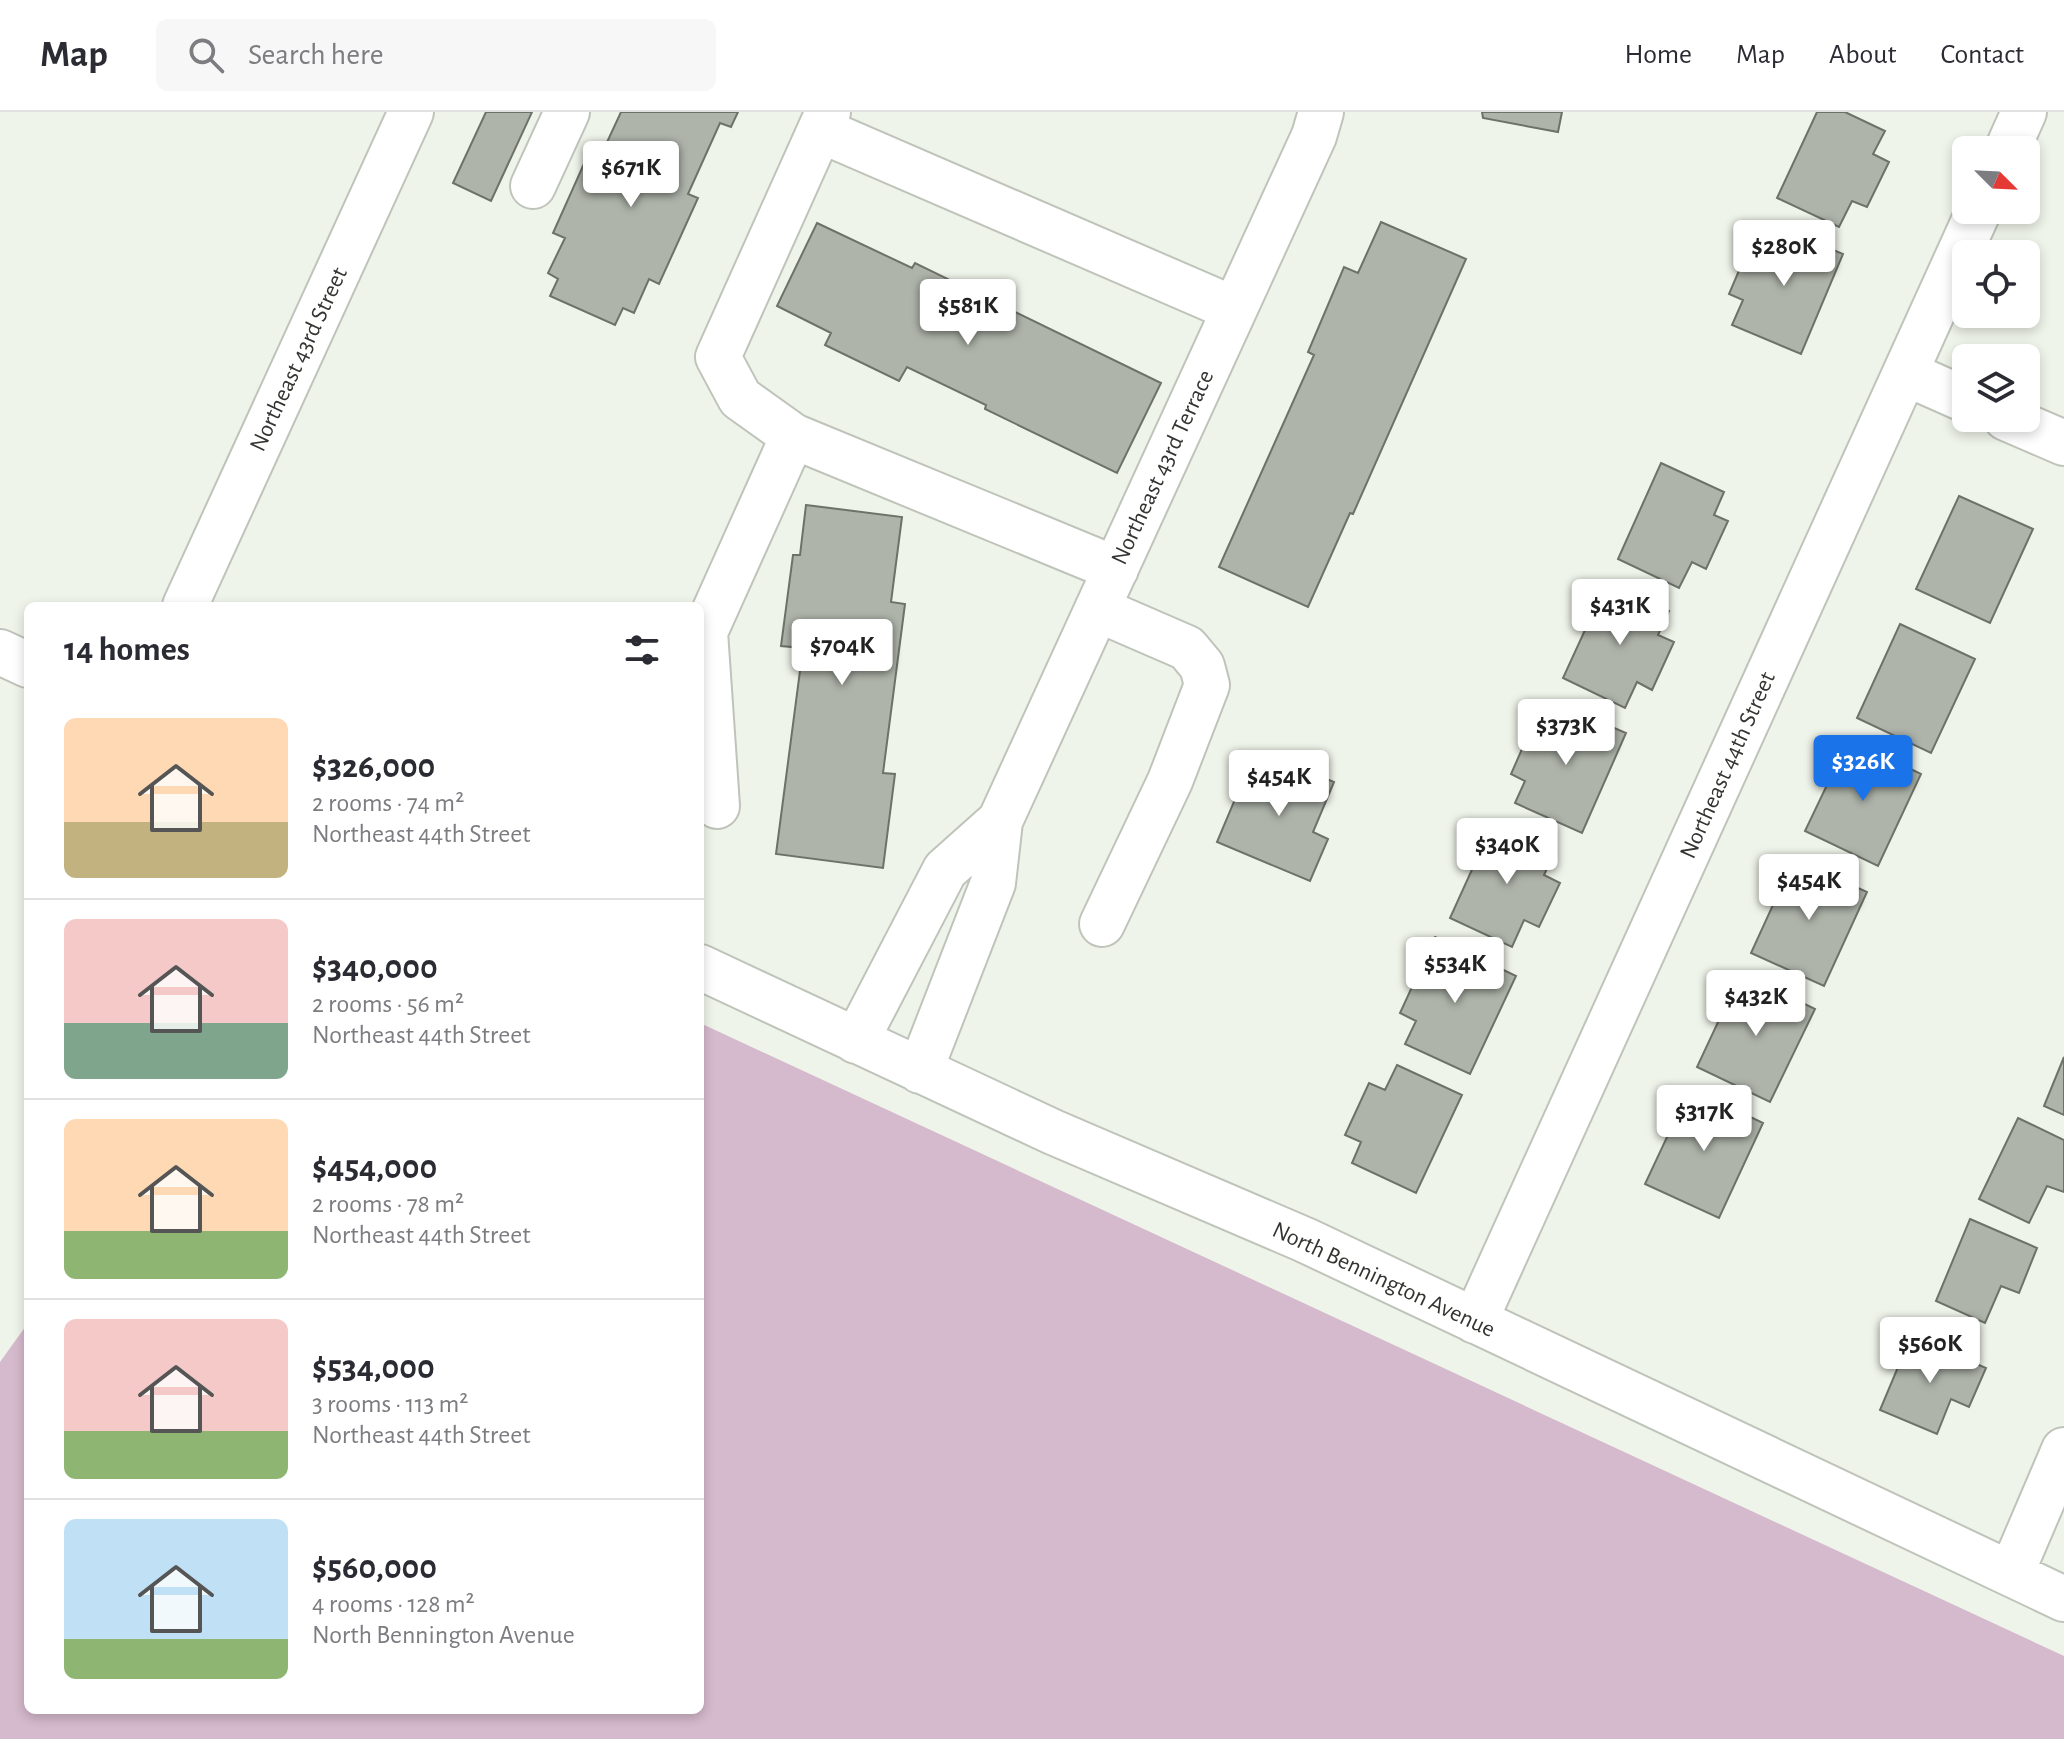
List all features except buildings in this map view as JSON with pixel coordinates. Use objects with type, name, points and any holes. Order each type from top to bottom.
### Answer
[{"type":"street","name":"Northeast 43rd Street","points":[[187,602],[411,112]]},
{"type":"street","points":[[533,186],[567,112]]},
{"type":"street","name":"Northeast 43rd Terrace","points":[[920,1071],[993,883],[1000,821],[1314,136],[1321,112]]},
{"type":"street","points":[[2013,136],[2024,112]]},
{"type":"street","points":[[1116,569],[793,436],[740,398],[718,357],[824,121],[1234,309]]},
{"type":"street","name":"Northeast 44th Street","points":[[1475,1321],[1973,224]]},
{"type":"street","points":[[1905,373],[1952,394]]},
{"type":"street","points":[[2038,432],[2064,443]]},
{"type":"street","points":[[717,806],[705,632],[793,436]]},
{"type":"street","points":[[1097,609],[1187,648],[1202,666],[1207,685],[1170,781],[1102,924]]},
{"type":"street","points":[[0,652],[24,663]]},
{"type":"street","name":"Northeast 43rd Terrace","points":[[856,1041],[945,870],[1000,821]]},
{"type":"street","name":"North Bennington Avenue","points":[[704,969],[920,1071],[1305,1240],[2064,1599]]},
{"type":"street","points":[[2011,1574],[2064,1450]]},
{"type":"shaded area","points":[[704,1025],[2064,1656],[2064,1739],[0,1739],[0,1362],[24,1329],[24,1714],[704,1714]]}]
